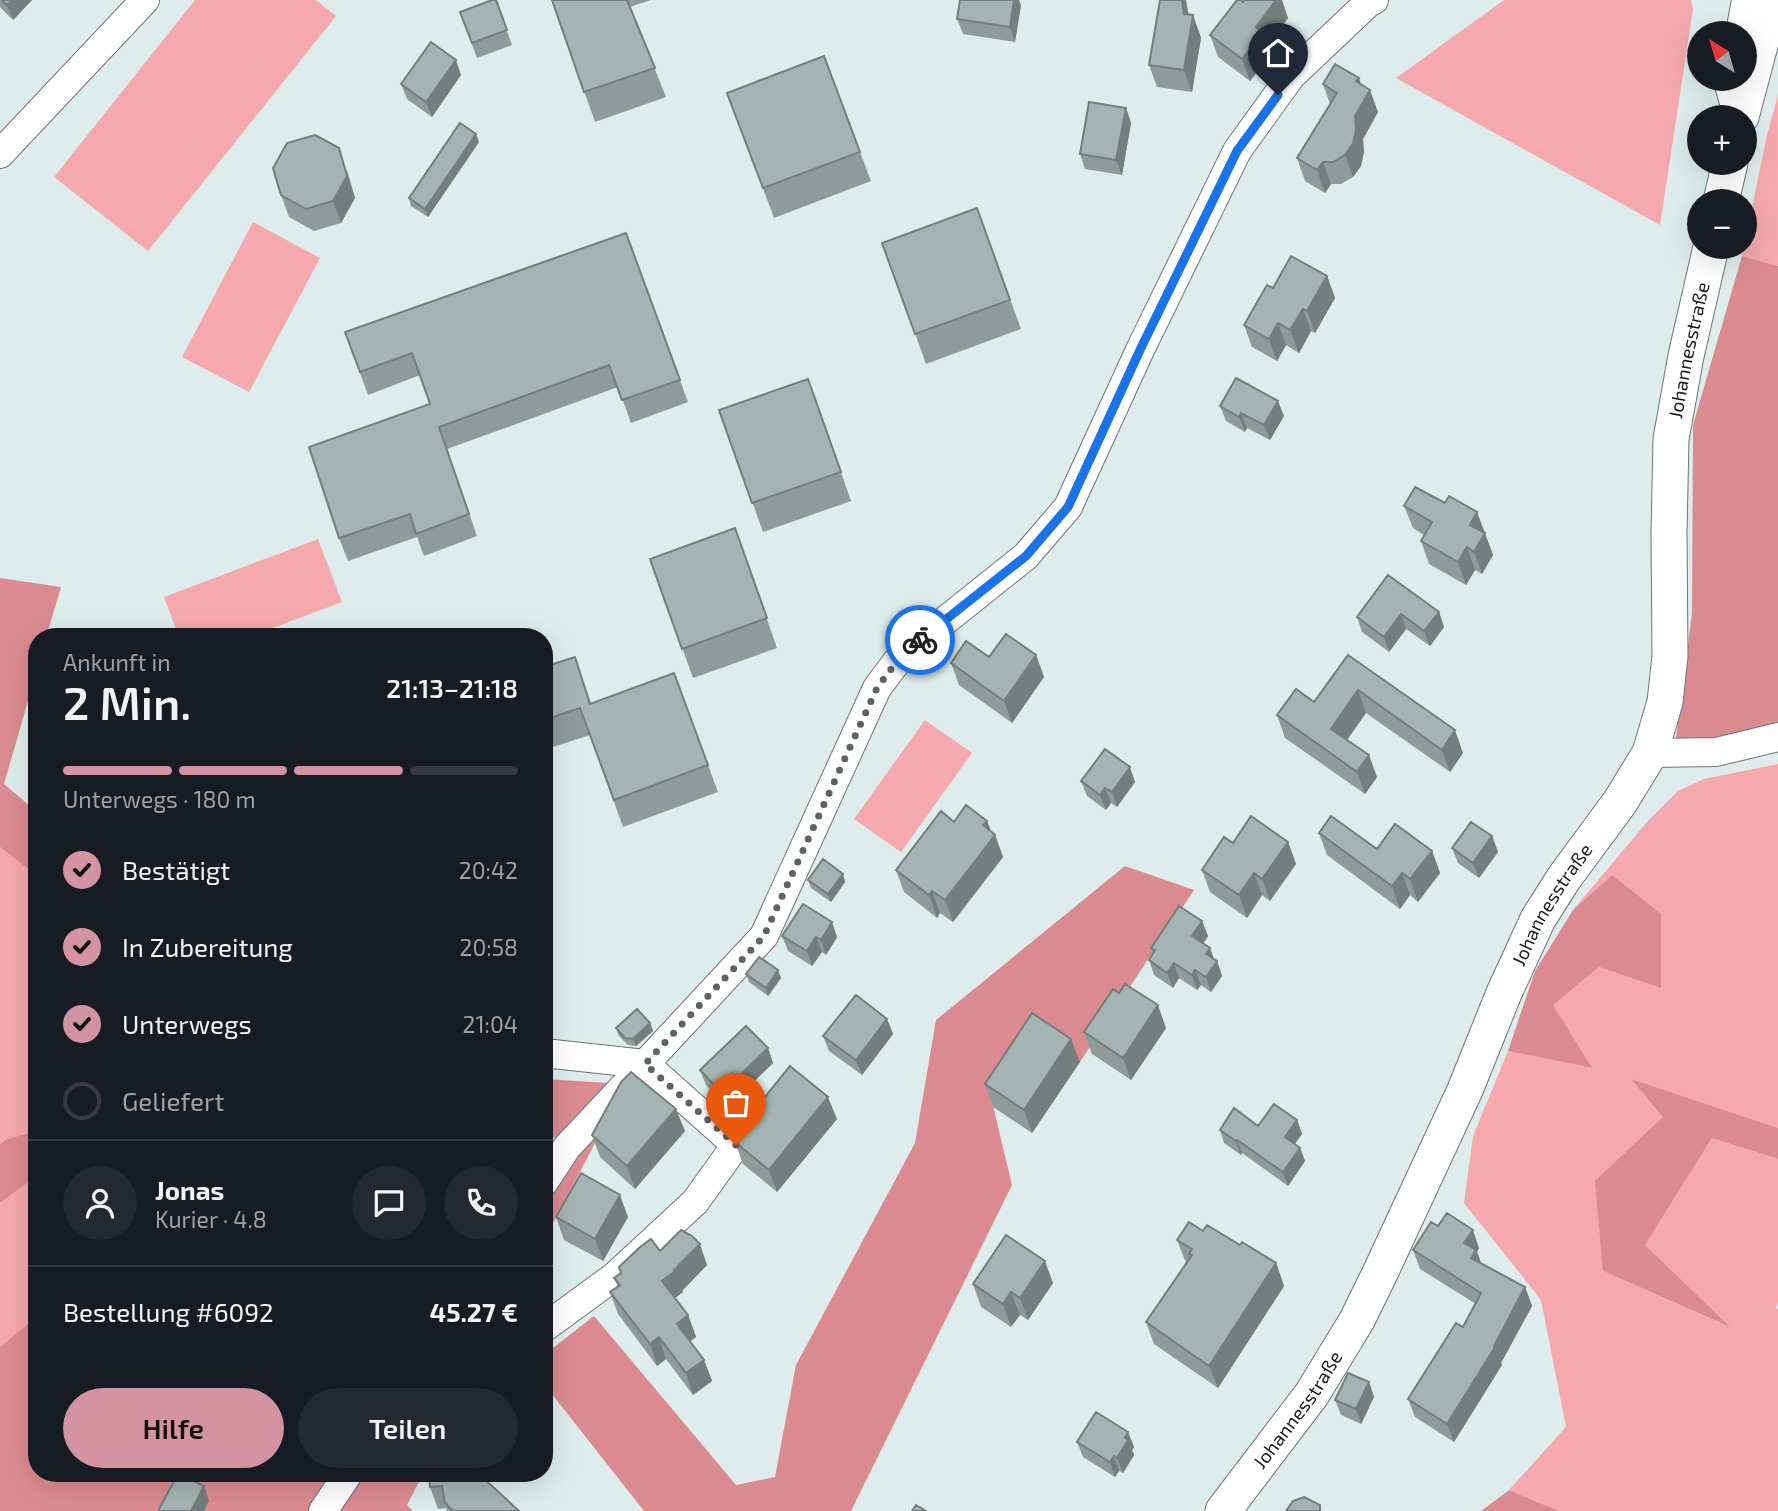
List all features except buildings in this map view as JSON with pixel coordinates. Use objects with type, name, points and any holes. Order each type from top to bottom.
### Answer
[{"type":"main road","points":[[1742,105],[1772,0]]},
{"type":"main road","name":"Johannesstraße","points":[[1223,1511],[1312,1394],[1357,1320],[1465,1090],[1504,993],[1538,919],[1564,878],[1620,802],[1650,753],[1665,702],[1670,656],[1671,439],[1686,356],[1708,259]]},
{"type":"street","points":[[0,154],[145,0]]},
{"type":"street","points":[[553,1169],[568,1147],[764,936],[877,688],[901,656],[1026,556],[1068,507],[1140,350],[1237,151],[1291,76],[1374,0]]},
{"type":"street","points":[[1742,21],[1746,0]]},
{"type":"street","points":[[1650,753],[1716,752],[1778,737]]},
{"type":"street","points":[[553,1054],[645,1064],[736,1145],[695,1202],[615,1276],[553,1321]]},
{"type":"street","points":[[323,1511],[343,1482]]},
{"type":"shaded area","points":[[195,0],[316,0],[336,16],[148,251],[54,177]]},
{"type":"shaded area","points":[[1504,0],[1691,0],[1693,9],[1691,21],[1687,21],[1687,48],[1660,225],[1396,78]]},
{"type":"shaded area","points":[[1778,95],[1778,266],[1753,259],[1757,259],[1756,189]]},
{"type":"shaded area","points":[[253,222],[320,258],[249,392],[182,357]]},
{"type":"shaded area","points":[[1741,259],[1753,259],[1778,266],[1778,724],[1716,740],[1676,738],[1692,613],[1693,425]]},
{"type":"shaded area","points":[[318,539],[342,602],[273,628],[176,628],[164,597]]},
{"type":"shaded area","points":[[0,578],[61,587],[49,628],[28,628],[28,701],[4,784],[28,804],[28,869],[0,847]]},
{"type":"shaded area","points":[[925,720],[972,753],[901,852],[854,819]]},
{"type":"shaded area","points":[[1778,764],[1778,1128],[1632,1080],[1664,1117],[1603,1271],[1727,1326],[1645,1245],[1712,1138],[1778,1159],[1778,1511],[1559,1511],[1509,1490],[1566,1427],[1541,1300],[1464,1203],[1473,1136],[1508,1051],[1591,1068],[1552,1005],[1599,967],[1660,987],[1612,875],[1573,910],[1647,822],[1678,791],[1704,779]]},
{"type":"shaded area","points":[[0,847],[28,869],[28,1133],[7,1139],[0,1144]]},
{"type":"shaded area","points":[[1125,866],[1194,890],[1080,1062],[993,1106],[1012,1185],[851,1511],[644,1511],[553,1395],[553,1348],[594,1316],[736,1485],[775,1477],[796,1365],[915,1143],[936,1020]]},
{"type":"shaded area","points":[[1612,875],[1661,914],[1661,988],[1599,967],[1553,1005],[1592,1068],[1508,1051],[1535,971],[1573,910]]},
{"type":"shaded area","points":[[1631,1079],[1778,1128],[1778,1159],[1712,1138],[1645,1245],[1730,1327],[1603,1271],[1595,1181],[1663,1117]]},
{"type":"shaded area","points":[[553,1080],[626,1084],[553,1223],[553,1184],[580,1138],[553,1137]]},
{"type":"shaded area","points":[[28,1133],[28,1183],[0,1203],[0,1144],[7,1139]]},
{"type":"shaded area","points":[[28,1183],[28,1324],[0,1347],[0,1203]]},
{"type":"shaded area","points":[[28,1324],[28,1482],[419,1482],[407,1505],[413,1511],[0,1511],[0,1347]]},
{"type":"shaded area","points":[[1509,1490],[1559,1511],[1481,1511]]},
{"type":"way so far","points":[[736,1145],[645,1064],[764,936],[877,688],[901,656],[920,640]]},
{"type":"route","points":[[920,640],[1026,556],[1068,507],[1140,350],[1237,151],[1278,95]]}]
